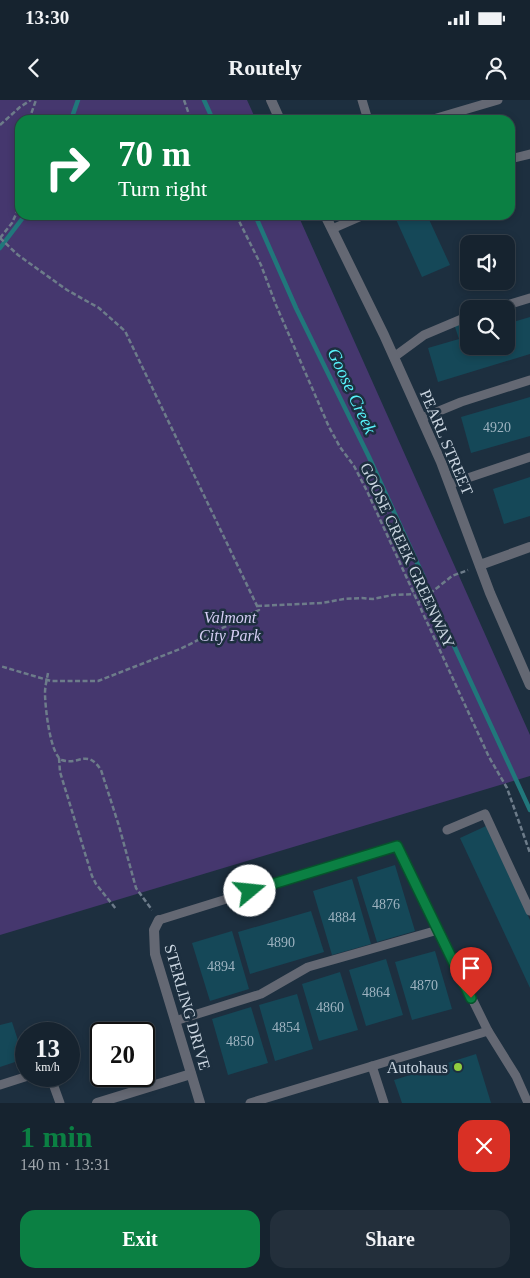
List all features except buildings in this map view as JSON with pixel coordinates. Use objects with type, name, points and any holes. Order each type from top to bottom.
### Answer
[{"type":"street","points":[[271,100],[278,115]]},
{"type":"street","name":"PEARL STREET","points":[[328,220],[422,418],[450,484],[490,593],[530,685]]},
{"type":"street","points":[[480,565],[530,547]]},
{"type":"street","name":"STERLING DRIVE","points":[[159,920],[154,930],[155,954],[200,1103]]},
{"type":"street","points":[[97,1103],[191,1074]]},
{"type":"lane","points":[[362,100],[366,115]]},
{"type":"lane","points":[[447,115],[498,100]]},
{"type":"lane","points":[[515,158],[530,154]]},
{"type":"lane","points":[[332,229],[353,220]]},
{"type":"lane","points":[[515,303],[530,298]]},
{"type":"lane","points":[[394,357],[424,335],[460,320]]},
{"type":"lane","points":[[422,418],[461,402],[530,380]]},
{"type":"lane","points":[[450,484],[530,457]]},
{"type":"lane","points":[[447,830],[485,814],[530,911]]},
{"type":"lane","points":[[159,920],[397,846],[488,1031],[516,1076],[528,1103]]},
{"type":"lane","points":[[175,1020],[261,994],[308,967],[438,930]]},
{"type":"lane","points":[[250,1103],[488,1031]]},
{"type":"lane","points":[[372,1066],[384,1103]]},
{"type":"lane","points":[[0,1084],[15,1080]]},
{"type":"lane","points":[[54,1087],[60,1103]]},
{"type":"path","points":[[0,125],[30,100]]},
{"type":"path","points":[[31,115],[36,100]]},
{"type":"path","points":[[184,100],[190,115]]},
{"type":"path","points":[[0,666],[51,682],[98,681],[180,649],[259,610],[125,331],[99,308],[67,290],[18,255],[0,238],[15,217]]},
{"type":"path","name":"GOOSE CREEK GREENWAY","points":[[239,220],[261,264],[276,306],[329,427],[368,491],[489,757],[507,788],[530,853]]},
{"type":"path","points":[[418,602],[452,576],[480,565]]},
{"type":"path","points":[[257,606],[322,603],[344,599],[373,599],[393,595],[414,594]]},
{"type":"path","points":[[48,673],[45,691],[48,717],[54,750],[59,758],[60,772],[92,876],[116,909]]},
{"type":"path","points":[[59,758],[65,761],[91,759],[96,763],[104,779],[136,888],[159,920]]},
{"type":"green space","name":"Valmont City Park","points":[[0,100],[247,100],[254,115],[15,115],[15,220],[300,220],[530,735],[530,776],[0,935]]},
{"type":"waterway","points":[[73,115],[78,100]]},
{"type":"waterway","name":"Goose Creek","points":[[204,100],[211,115]]},
{"type":"waterway","points":[[0,248],[21,220]]},
{"type":"waterway","name":"Goose Creek","points":[[257,220],[296,308],[369,457],[424,578]]},
{"type":"waterway","name":"Goose Creek","points":[[438,611],[530,810]]},
{"type":"place","name":"Autohaus","points":[[458,1067]]},
{"type":"route","points":[[250,891],[397,846],[471,998]]}]
